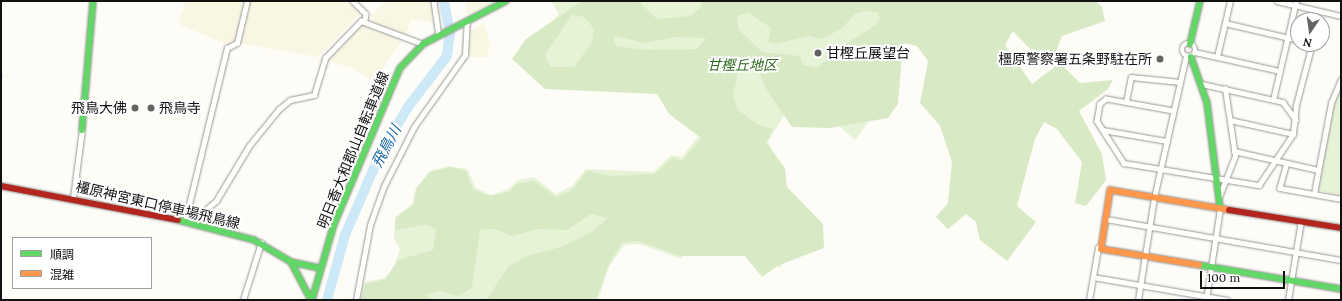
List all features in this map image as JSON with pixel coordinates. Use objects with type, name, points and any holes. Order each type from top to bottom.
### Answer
[{"type":"street","points":[[73,198],[82,130],[93,1]]},
{"type":"street","points":[[188,222],[227,48],[237,43],[247,1]]},
{"type":"street","points":[[188,222],[216,201],[249,146],[279,108],[290,100],[314,95],[325,58],[365,20],[366,14],[353,1]]},
{"type":"street","points":[[434,1],[438,36]]},
{"type":"street","name":"明日香大和郡山自転車道線","points":[[320,268],[366,145],[400,68],[423,44],[506,1]]},
{"type":"street","points":[[1200,1],[1190,44],[1191,55],[1202,84],[1217,178],[1220,208],[1206,298]]},
{"type":"street","points":[[1216,57],[1230,1]]},
{"type":"street","points":[[1276,1],[1296,3],[1341,16]]},
{"type":"street","points":[[1273,100],[1296,3]]},
{"type":"street","points":[[365,20],[423,44]]},
{"type":"street","points":[[356,300],[370,225],[384,186],[414,127],[465,55],[464,23]]},
{"type":"street","points":[[1225,23],[1288,38]]},
{"type":"street","points":[[1190,44],[1183,47],[1191,55],[1216,57],[1280,72]]},
{"type":"street","points":[[1174,111],[1106,99],[1100,104],[1097,121],[1124,163],[1259,185],[1274,160],[1293,134],[1296,120],[1296,105],[1310,52]]},
{"type":"street","points":[[1138,300],[1160,169],[1180,82],[1191,55]]},
{"type":"street","points":[[1126,102],[1131,77],[1180,82]]},
{"type":"street","points":[[1314,194],[1331,103],[1341,80]]},
{"type":"street","points":[[1202,84],[1283,102],[1296,120]]},
{"type":"street","points":[[1219,197],[1228,180],[1234,151],[1225,89]]},
{"type":"street","points":[[1230,120],[1293,134]]},
{"type":"street","points":[[1103,130],[1167,141]]},
{"type":"street","points":[[1234,151],[1318,170]]},
{"type":"street","points":[[1287,163],[1280,188],[1341,199]]},
{"type":"street","name":"橿原神宮東口停車場飛鳥線","points":[[1,186],[73,198],[188,222],[261,243],[292,262],[320,268]]},
{"type":"street","points":[[1101,249],[1110,190],[1341,228]]},
{"type":"street","points":[[1106,219],[1297,250],[1341,260]]},
{"type":"street","points":[[1288,300],[1301,222]]},
{"type":"street","points":[[243,300],[261,243]]},
{"type":"street","points":[[1089,300],[1098,248],[1341,289]]},
{"type":"street","points":[[292,262],[312,300]]},
{"type":"street","points":[[312,300],[320,268]]},
{"type":"street","points":[[1093,277],[1206,298],[1227,300]]},
{"type":"shaded area","points":[[179,1],[245,1],[239,36],[249,1],[353,1],[361,13],[318,57],[237,43],[229,45],[178,24],[185,5]]},
{"type":"shaded area","points":[[387,1],[431,1],[436,22],[411,20],[405,36],[374,82],[355,69],[328,61],[361,22],[373,24],[371,15]]},
{"type":"shaded area","points":[[465,1],[495,1],[467,15]]},
{"type":"shaded area","points":[[484,23],[490,44],[487,57],[468,57],[470,31]]},
{"type":"green space","name":"甘樫丘地区","points":[[551,1],[977,1],[906,38],[900,63],[877,111],[855,140],[830,118],[786,112],[768,142],[783,169],[782,190],[806,225],[780,268],[746,242],[696,231],[681,259],[640,244],[624,245],[609,267],[598,300],[360,300],[364,282],[385,278],[394,266],[400,250],[394,238],[395,217],[412,204],[416,188],[430,171],[449,166],[467,169],[476,188],[491,195],[509,189],[518,180],[534,177],[556,194],[572,186],[586,169],[654,172],[671,155],[682,157],[699,135],[670,83],[544,81],[534,41],[559,14]]},
{"type":"green space","name":"甘樫丘地区","points":[[582,1],[638,1],[657,19],[691,16],[702,6],[700,1],[1096,1],[1102,7],[1105,21],[1062,36],[1056,52],[1030,49],[1013,31],[1005,45],[1032,84],[1060,63],[1080,83],[1113,80],[1108,89],[1079,111],[1102,154],[1106,180],[1086,206],[1075,203],[1082,162],[1057,129],[1044,122],[1035,139],[1017,206],[1036,222],[1007,261],[980,240],[976,222],[966,214],[948,229],[936,217],[948,203],[952,162],[940,126],[920,103],[928,61],[917,46],[903,43],[898,104],[888,118],[830,128],[792,127],[768,92],[758,70],[748,64],[739,67],[733,96],[738,110],[757,124],[773,129],[766,143],[785,168],[787,187],[823,224],[824,248],[779,265],[762,277],[745,256],[680,256],[639,241],[622,243],[608,266],[596,300],[486,300],[508,267],[527,256],[561,247],[592,232],[608,218],[591,214],[567,230],[536,229],[513,236],[494,229],[480,230],[472,288],[459,296],[439,291],[426,294],[430,300],[361,300],[365,284],[386,279],[398,260],[433,250],[436,229],[426,225],[395,230],[396,218],[413,205],[417,188],[430,172],[450,167],[466,171],[473,189],[489,196],[509,192],[518,183],[534,181],[556,197],[572,190],[587,171],[613,176],[655,174],[672,158],[682,161],[701,138],[669,114],[657,94],[545,89],[512,59],[526,39]],"holes":[[[866,11],[877,12],[880,18],[876,25],[844,45],[831,48],[828,59],[817,68],[803,65],[800,56],[762,52],[738,29],[737,16],[749,13],[771,28],[768,42],[774,44],[809,36],[822,39],[841,29],[855,14]],[[572,15],[584,17],[594,29],[592,42],[574,67],[550,67],[545,55]],[[616,36],[645,43],[676,37],[706,38],[697,49],[645,50],[616,46],[613,39]]]},
{"type":"green space","points":[[1341,86],[1341,196],[1317,190],[1332,111]]},
{"type":"waterway","name":"飛鳥川","points":[[327,300],[345,235],[380,154],[408,107],[447,56],[450,33],[444,1]]},
{"type":"waterway","points":[[1,81],[2,76]]},
{"type":"traffic: fast","points":[[82,130],[93,1]]},
{"type":"traffic: fast","points":[[312,300],[334,224],[400,68],[423,44],[506,1]]},
{"type":"traffic: fast","points":[[1190,44],[1200,1]]},
{"type":"traffic: fast","points":[[1191,57],[1207,103],[1220,208]]},
{"type":"traffic: fast","points":[[178,220],[254,240],[291,262],[320,268]]},
{"type":"traffic: fast","points":[[291,262],[311,300]]},
{"type":"traffic: fast","points":[[1199,265],[1341,289]]},
{"type":"traffic: slow","points":[[1199,265],[1101,249],[1110,190],[1229,210]]},
{"type":"traffic: jam","points":[[1,186],[178,220]]},
{"type":"traffic: jam","points":[[1229,210],[1341,228]]},
{"type":"place","name":"甘樫丘展望台","points":[[818,53]]},
{"type":"place","name":"橿原警察署五条野駐在所","points":[[1160,59]]},
{"type":"place","name":"飛鳥大佛","points":[[135,108]]},
{"type":"place","name":"飛鳥寺","points":[[151,108]]}]
